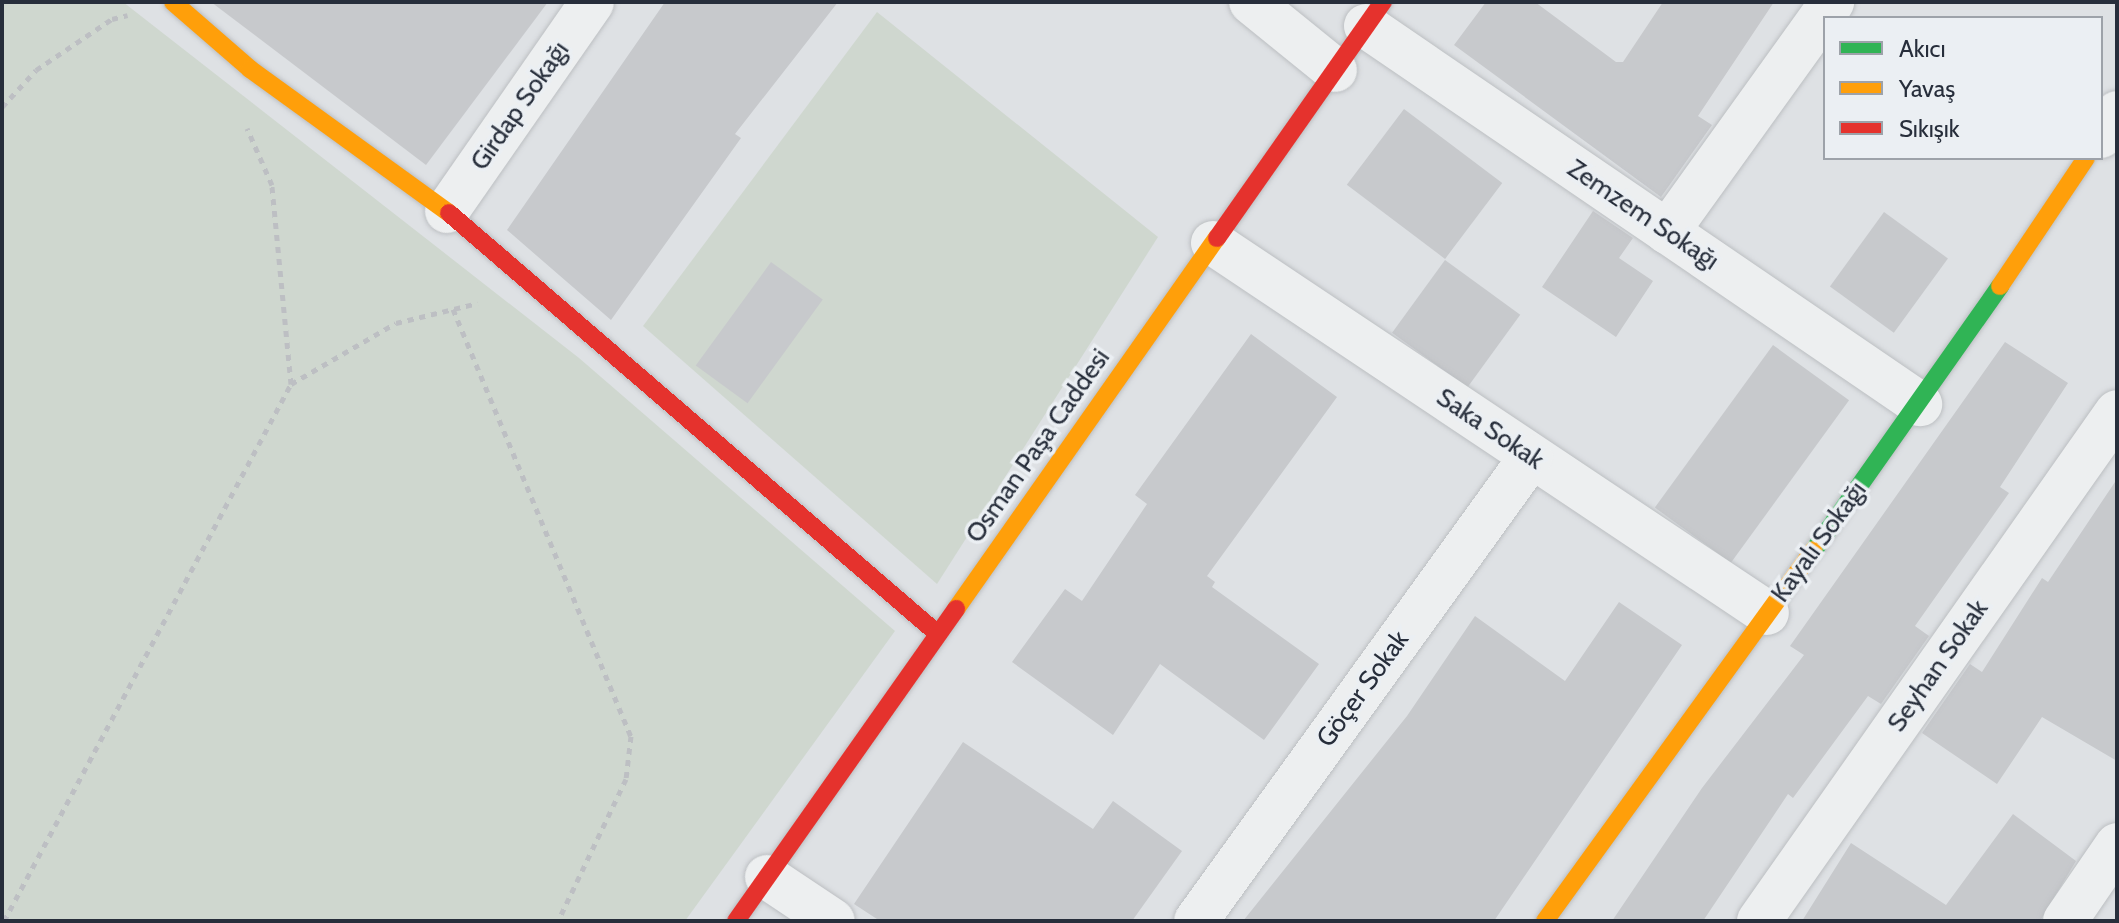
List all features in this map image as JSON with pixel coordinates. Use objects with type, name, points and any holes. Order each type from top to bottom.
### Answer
[{"type":"street","name":"Girdap Sokağı","points":[[447,211],[592,2]]},
{"type":"street","points":[[1251,2],[1335,70]]},
{"type":"street","points":[[1667,232],[1832,2]]},
{"type":"street","points":[[175,3],[233,54],[447,211],[938,634]]},
{"type":"street","name":"Osman Paşa Caddesi","points":[[736,921],[1375,14]]},
{"type":"street","name":"Zemzem Sokağı","points":[[1375,14],[1667,232],[1920,404]]},
{"type":"street","points":[[2103,133],[2117,113]]},
{"type":"street","name":"Kayalı Sokağı","points":[[1545,921],[1920,404],[2085,160]]},
{"type":"street","name":"Saka Sokak","points":[[1213,243],[1767,613]]},
{"type":"street","name":"Seyhan Sokak","points":[[1759,921],[2117,412]]},
{"type":"street","name":"Göçer Sokak","points":[[1196,921],[1531,457]]},
{"type":"street","points":[[2065,921],[2117,845]]},
{"type":"street","points":[[767,877],[833,921]]},
{"type":"path","points":[[2,107],[36,70],[112,19],[175,3]]},
{"type":"path","points":[[233,54],[234,100],[272,185],[291,384]]},
{"type":"path","points":[[4,921],[291,384],[396,323],[453,309],[528,280]]},
{"type":"path","points":[[453,309],[631,736],[626,779],[558,921]]},
{"type":"shaded area","points":[[2,2],[123,2],[579,358],[895,631],[685,921],[2,921]]},
{"type":"shaded area","points":[[877,12],[1158,237],[937,584],[643,326]]},
{"type":"building","points":[[211,2],[548,2],[426,165]]},
{"type":"building","points":[[665,2],[838,2],[735,134],[741,138],[611,320],[507,230]]},
{"type":"building","points":[[1486,2],[1535,2],[1616,62],[1623,62],[1663,2],[1774,2],[1698,116],[1712,125],[1661,197],[1454,45]]},
{"type":"building","points":[[1404,109],[1502,183],[1445,259],[1347,185]]},
{"type":"building","points":[[1593,211],[1633,238],[1619,258],[1653,281],[1616,337],[1542,287]]},
{"type":"building","points":[[1884,212],[1948,258],[1894,333],[1830,286]]},
{"type":"building","points":[[1445,260],[1520,315],[1467,387],[1392,333]]},
{"type":"building","points":[[771,262],[823,300],[748,403],[696,366]]},
{"type":"building","points":[[1251,334],[1337,397],[1207,576],[1215,582],[1212,587],[1319,664],[1264,740],[1160,664],[1113,735],[1012,662],[1065,589],[1082,601],[1147,504],[1135,495]]},
{"type":"building","points":[[2005,342],[2068,383],[2000,487],[2009,493],[1915,626],[1929,636],[1881,704],[1868,696],[1793,798],[1788,794],[1703,921],[1612,921],[1702,788],[1804,655],[1790,646]]},
{"type":"building","points":[[1773,345],[1849,400],[1731,563],[1655,508]]},
{"type":"building","points":[[2117,479],[2117,761],[2042,717],[1997,784],[1922,733],[1970,664],[1982,672],[2042,578],[2048,582]]},
{"type":"building","points":[[1619,602],[1682,645],[1494,921],[1243,921],[1407,716],[1475,616],[1565,681]]},
{"type":"building","points":[[963,742],[1093,829],[1113,801],[1182,851],[1132,921],[880,921],[854,904]]},
{"type":"building","points":[[2013,814],[2076,861],[2040,921],[1802,921],[1851,843],[1946,905]]},
{"type":"traffic: fast","points":[[1814,550],[2000,286]]},
{"type":"traffic: slow","points":[[173,2],[250,69],[449,213]]},
{"type":"traffic: slow","points":[[2000,286],[2085,160]]},
{"type":"traffic: slow","points":[[956,609],[1217,238]]},
{"type":"traffic: slow","points":[[1545,921],[1814,550]]},
{"type":"traffic: jam","points":[[1217,238],[1383,2]]},
{"type":"traffic: jam","points":[[449,213],[938,634]]},
{"type":"traffic: jam","points":[[736,921],[956,609]]}]
